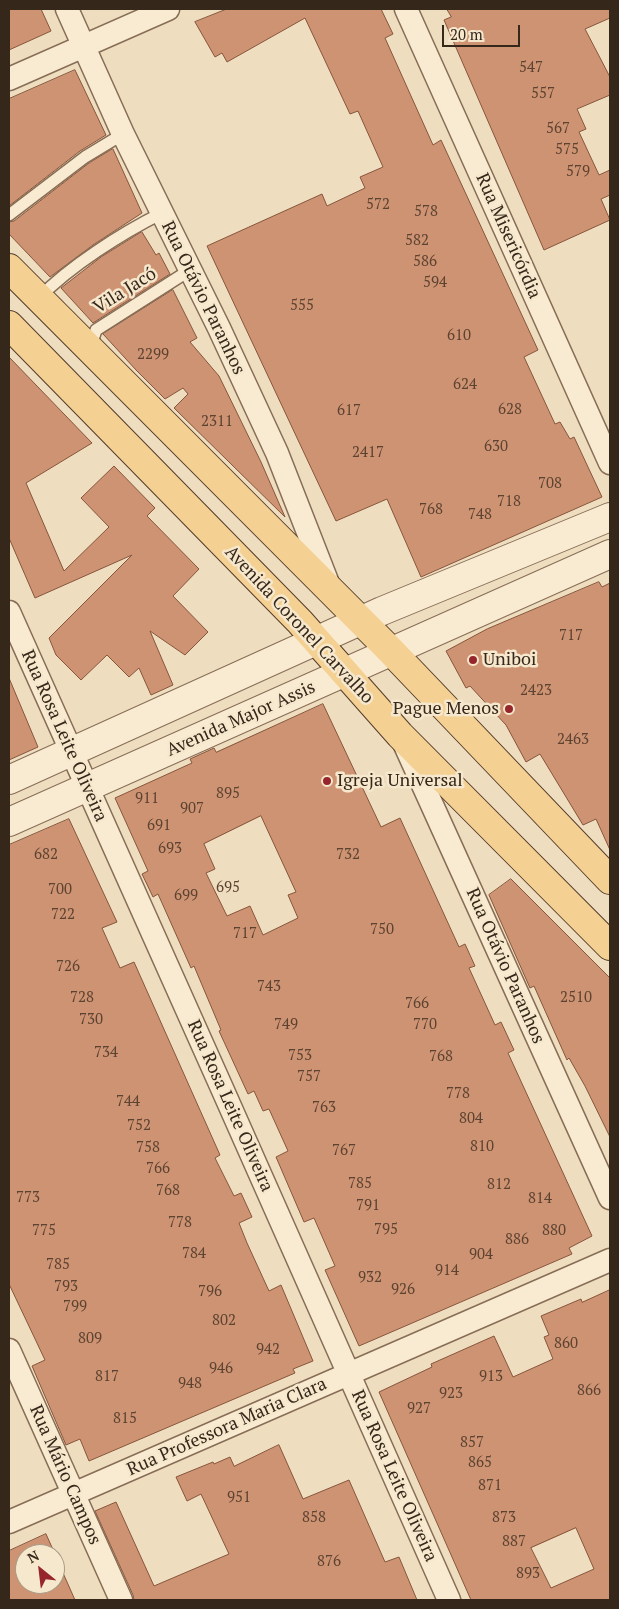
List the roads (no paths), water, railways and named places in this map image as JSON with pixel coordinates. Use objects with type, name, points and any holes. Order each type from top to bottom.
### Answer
[{"type":"main road","points":[[9,268],[391,651],[610,880]]},
{"type":"main road","name":"Avenida Coronel Carvalho","points":[[9,325],[317,641],[400,735],[610,946]]},
{"type":"street","name":"Rua Otávio Paranhos","points":[[67,9],[123,134],[190,270],[276,453],[331,592]]},
{"type":"street","points":[[9,79],[82,45],[168,9]]},
{"type":"street","name":"Rua Misericórdia","points":[[406,9],[610,463]]},
{"type":"street","points":[[9,780],[361,621],[610,517]]},
{"type":"street","name":"Avenida Major Assis","points":[[9,822],[610,554]]},
{"type":"street","name":"Rua Rosa Leite Oliveira","points":[[9,612],[448,1600]]},
{"type":"street","name":"Rua Otávio Paranhos","points":[[400,735],[610,1198]]},
{"type":"street","name":"Rua Professora Maria Clara","points":[[9,1522],[610,1260]]},
{"type":"street","name":"Rua Mário Campos","points":[[9,1350],[121,1600]]},
{"type":"lane","points":[[9,215],[85,157],[123,134]]},
{"type":"lane","points":[[38,299],[55,282],[95,254],[140,224],[162,213]]},
{"type":"lane","name":"Vila Jacó","points":[[90,350],[96,330],[190,270]]},
{"type":"place","name":"Uniboi","points":[[473,660]]},
{"type":"place","name":"Pague Menos","points":[[509,709]]},
{"type":"place","name":"Igreja Universal","points":[[327,781]]}]
